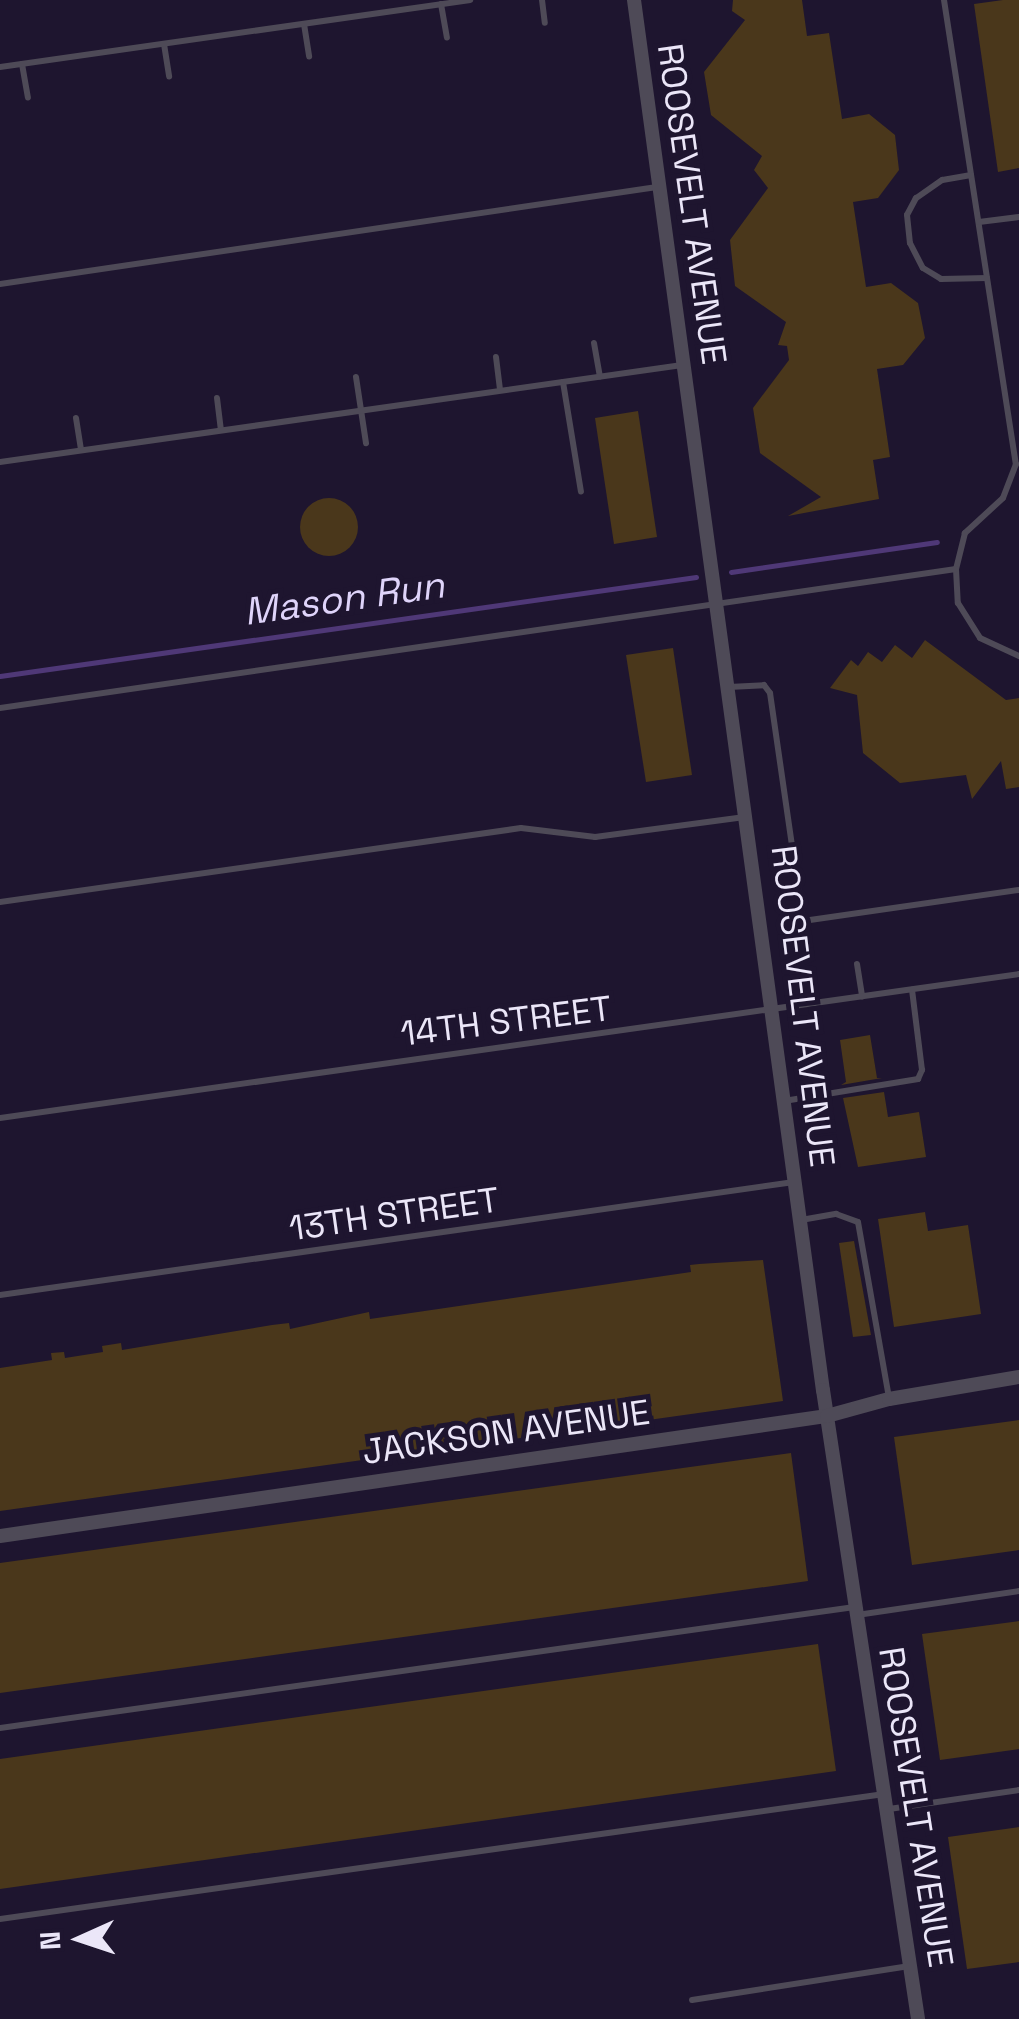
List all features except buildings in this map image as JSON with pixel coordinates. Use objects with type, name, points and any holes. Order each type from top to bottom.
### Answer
[{"type":"street","name":"ROOSEVELT AVENUE","points":[[634,0],[827,1416],[918,2019]]},
{"type":"street","name":"JACKSON AVENUE","points":[[0,1536],[827,1416],[889,1398],[1019,1377]]},
{"type":"lane","points":[[0,67],[470,0]]},
{"type":"lane","points":[[542,0],[545,23]]},
{"type":"lane","points":[[944,0],[1015,480],[965,534],[956,569],[958,602],[980,638],[1019,656]]},
{"type":"lane","points":[[441,4],[447,37]]},
{"type":"lane","points":[[304,24],[309,57]]},
{"type":"lane","points":[[164,44],[169,77]]},
{"type":"lane","points":[[22,64],[28,97]]},
{"type":"lane","points":[[971,174],[942,180],[916,198],[907,215],[910,244],[923,268],[941,279],[988,278]]},
{"type":"lane","points":[[0,284],[659,187]]},
{"type":"lane","points":[[978,222],[1019,217]]},
{"type":"lane","points":[[594,343],[600,376]]},
{"type":"lane","points":[[496,357],[500,391]]},
{"type":"lane","points":[[0,462],[684,364]]},
{"type":"lane","points":[[356,377],[366,443]]},
{"type":"lane","points":[[563,382],[581,492]]},
{"type":"lane","points":[[217,398],[221,430]]},
{"type":"lane","points":[[76,418],[81,450]]},
{"type":"lane","points":[[0,708],[956,569]]},
{"type":"lane","points":[[728,687],[764,685],[770,693],[803,921],[1019,890]]},
{"type":"lane","points":[[0,902],[521,828],[595,837],[748,816]]},
{"type":"lane","points":[[857,964],[862,997]]},
{"type":"lane","name":"14TH STREET","points":[[0,1118],[1019,974]]},
{"type":"lane","points":[[784,1101],[918,1080],[922,1070],[912,990]]},
{"type":"lane","name":"13TH STREET","points":[[0,1295],[795,1182]]},
{"type":"lane","points":[[800,1220],[836,1214],[858,1222],[889,1398]]},
{"type":"lane","points":[[0,1728],[1019,1591]]},
{"type":"lane","points":[[0,1918],[887,1802],[1019,1790]]},
{"type":"lane","points":[[692,2000],[910,1965]]},
{"type":"waterway","name":"Mason Run","points":[[731,572],[937,542]]},
{"type":"waterway","name":"Mason Run","points":[[0,676],[696,577]]}]
